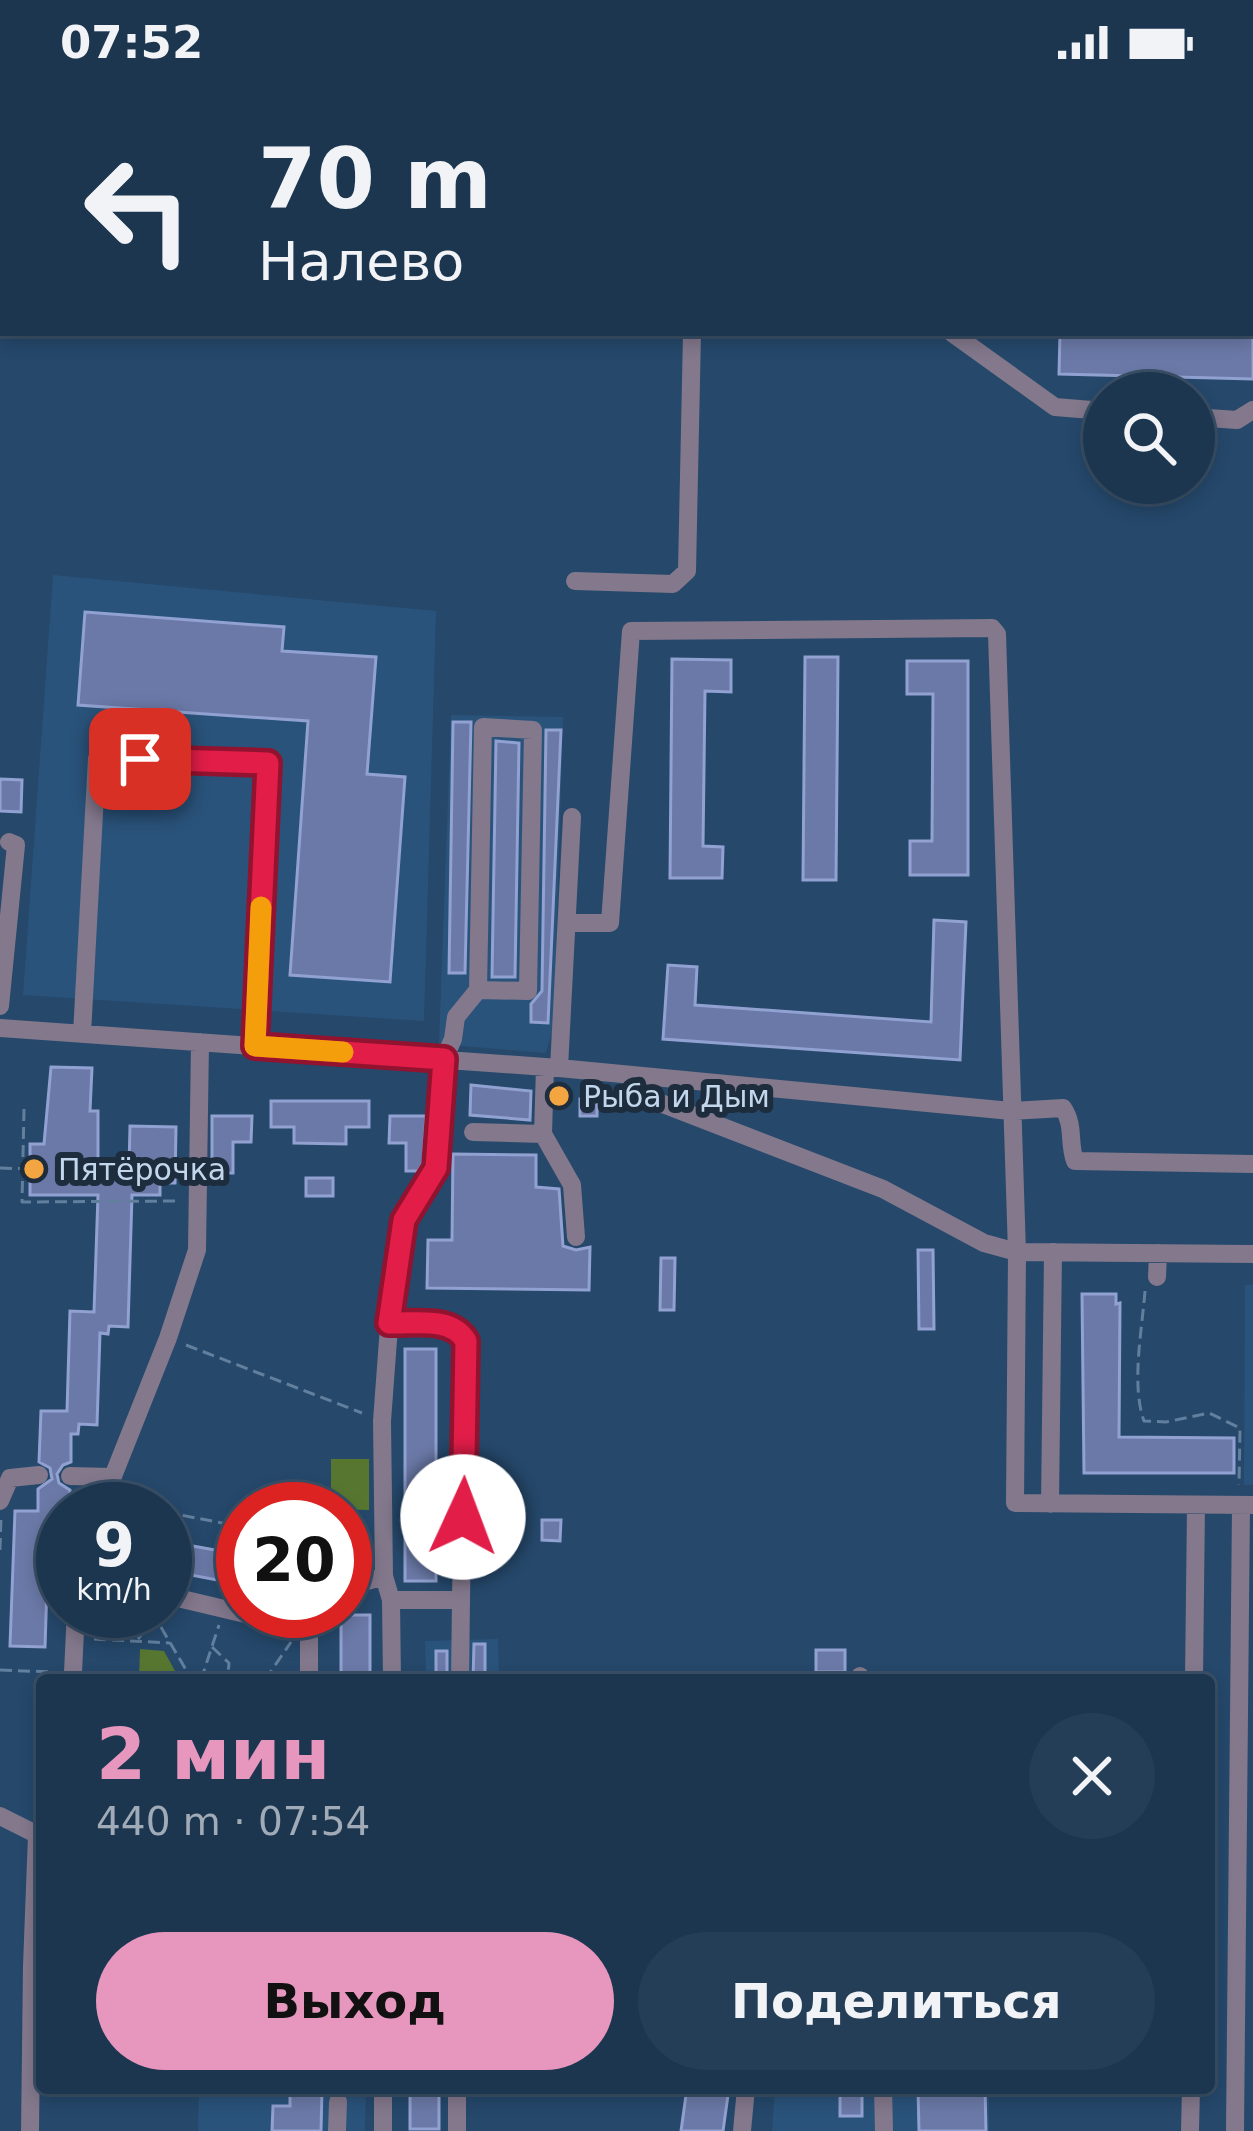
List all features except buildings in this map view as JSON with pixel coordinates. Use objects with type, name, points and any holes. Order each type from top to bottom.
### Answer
[{"type":"street","points":[[575,581],[673,584],[687,571],[692,336]]},
{"type":"street","points":[[956,336],[1055,407],[1083,409]]},
{"type":"street","points":[[1215,418],[1237,420],[1253,410]]},
{"type":"street","points":[[569,923],[610,923],[631,631],[992,628],[997,634],[1017,1252],[1015,1503],[1244,1505],[1235,2131]]},
{"type":"street","points":[[392,1674],[391,1600],[384,1576],[382,1421],[389,1323],[404,1220],[436,1168],[444,1059],[456,1017],[478,990],[483,727],[533,730],[528,991],[478,990]]},
{"type":"street","points":[[82,1034],[97,758],[268,763],[255,1046]]},
{"type":"street","points":[[572,818],[569,923],[543,1135],[572,1185],[576,1237]]},
{"type":"street","points":[[0,1006],[16,845],[8,842]]},
{"type":"street","points":[[0,1028],[552,1067],[1011,1111],[1063,1108],[1072,1122],[1070,1149],[1075,1161],[1253,1164]]},
{"type":"street","points":[[110,1482],[168,1338],[197,1250],[200,1042]]},
{"type":"street","points":[[646,1097],[883,1189],[984,1243],[1017,1252],[1253,1254]]},
{"type":"street","points":[[473,1132],[543,1135]]},
{"type":"street","points":[[1050,1504],[1053,1252]]},
{"type":"street","points":[[1152,1253],[1157,1277]]},
{"type":"street","points":[[389,1323],[448,1324],[459,1329],[466,1341],[460,1674]]},
{"type":"street","points":[[0,1501],[10,1478],[39,1475]]},
{"type":"street","points":[[70,1476],[111,1478]]},
{"type":"street","points":[[1194,1674],[1196,1505]]},
{"type":"street","points":[[372,1579],[384,1576]]},
{"type":"street","points":[[391,1600],[460,1600]]},
{"type":"street","points":[[73,1672],[75,1638]]},
{"type":"street","points":[[309,1638],[309,1674]]},
{"type":"street","points":[[0,1816],[36,1834]]},
{"type":"street","points":[[30,2131],[36,1994]]},
{"type":"street","points":[[383,2094],[383,2131]]},
{"type":"street","points":[[457,2094],[457,2131]]},
{"type":"street","points":[[742,2131],[745,2094]]},
{"type":"street","points":[[883,2094],[884,2131]]},
{"type":"street","points":[[1190,2131],[1191,2094]]},
{"type":"street","points":[[337,2131],[338,2102]]},
{"type":"path","points":[[24,1109],[22,1202],[199,1202]]},
{"type":"path","points":[[0,1168],[30,1169]]},
{"type":"path","points":[[89,1190],[89,1199]]},
{"type":"path","points":[[1152,1253],[1136,1399],[1144,1421],[1166,1422],[1209,1413],[1240,1429],[1244,1505]]},
{"type":"path","points":[[168,1338],[382,1421]]},
{"type":"path","points":[[0,1501],[0,1550]]},
{"type":"path","points":[[203,1674],[216,1635]]},
{"type":"path","points":[[75,1638],[170,1643]]},
{"type":"path","points":[[168,1638],[188,1674]]},
{"type":"path","points":[[269,1674],[294,1638]]},
{"type":"path","points":[[212,1645],[229,1663],[228,1674]]},
{"type":"path","points":[[0,1670],[73,1672]]},
{"type":"shaded area","points":[[53,575],[436,611],[424,1021],[23,995]]},
{"type":"shaded area","points":[[451,715],[563,717],[554,1024],[546,1053],[439,1044]]},
{"type":"shaded area","points":[[1245,1285],[1253,1285],[1253,1485],[1244,1485]]},
{"type":"shaded area","points":[[498,1639],[499,1674],[426,1674],[425,1641]]},
{"type":"shaded area","points":[[199,2094],[366,2094],[365,2131],[198,2131]]},
{"type":"shaded area","points":[[775,2094],[989,2094],[989,2131],[772,2131]]},
{"type":"green space","points":[[331,1459],[369,1459],[369,1482],[331,1482]]},
{"type":"green space","points":[[140,1649],[164,1651],[177,1674],[139,1674]]},
{"type":"slow traffic","points":[[261,907],[255,1046],[343,1052]]},
{"type":"place","name":"Рыба и Дым","points":[[559,1096]]},
{"type":"place","name":"Пятёрочка","points":[[34,1169]]},
{"type":"route","points":[[140,759],[268,763],[255,1046],[444,1059],[436,1168],[404,1220],[389,1323],[448,1324],[459,1329],[466,1341],[463,1517]]}]
